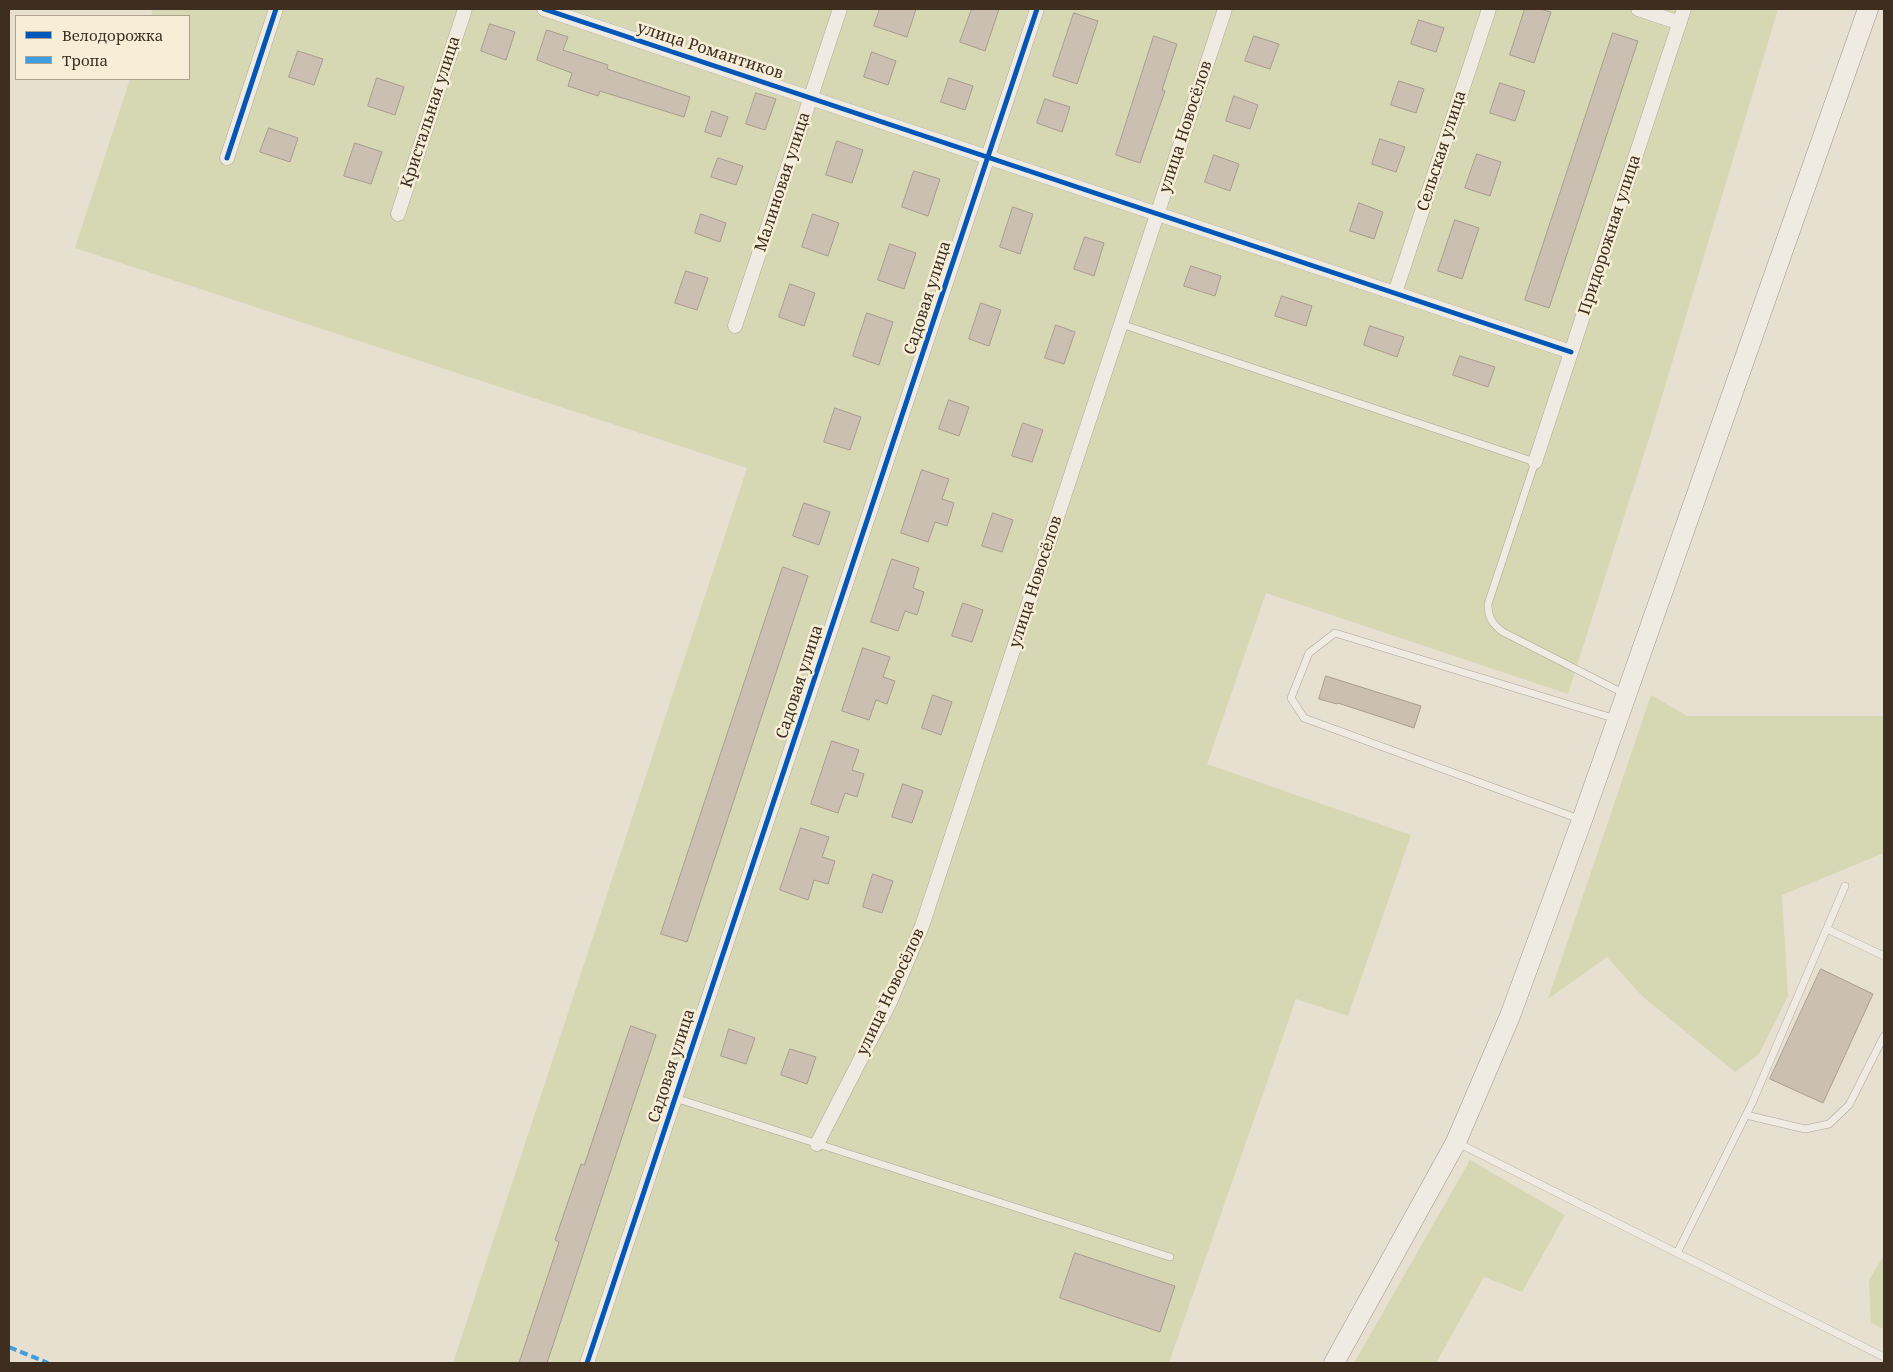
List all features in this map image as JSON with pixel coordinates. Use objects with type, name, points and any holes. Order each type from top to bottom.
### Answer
[{"type":"main road","points":[[1334,1363],[1456,1142],[1510,1016],[1582,820],[1616,719],[1868,9]]},
{"type":"street","points":[[227,158],[276,9]]},
{"type":"street","name":"Кристальная улица","points":[[398,214],[465,9]]},
{"type":"street","name":"улица Романтиков","points":[[544,9],[1571,352]]},
{"type":"street","name":"Малиновая улица","points":[[735,326],[840,9]]},
{"type":"street","name":"Садовая улица","points":[[587,1363],[1037,9]]},
{"type":"street","name":"улица Новосёлов","points":[[817,1144],[890,1002],[922,926],[1225,9]]},
{"type":"street","name":"Сельская улица","points":[[1395,293],[1489,9]]},
{"type":"street","points":[[1638,9],[1680,23]]},
{"type":"street","name":"Придорожная улица","points":[[1535,462],[1684,9]]},
{"type":"lane","points":[[1121,324],[1535,462],[1488,604],[1491,620],[1496,627],[1504,632],[1625,694]]},
{"type":"lane","points":[[1582,820],[1304,718],[1291,698],[1309,653],[1335,633],[1616,719]]},
{"type":"lane","points":[[1677,1253],[1746,1115],[1845,886]]},
{"type":"lane","points":[[1827,929],[1884,956]]},
{"type":"lane","points":[[1746,1115],[1806,1129],[1828,1124],[1849,1105],[1884,1036]]},
{"type":"lane","points":[[675,1098],[1170,1257]]},
{"type":"lane","points":[[1456,1142],[1884,1357]]},
{"type":"green space","points":[[153,9],[1778,9],[1657,413],[1568,694],[1266,593],[1207,764],[1411,835],[1348,1016],[1296,999],[1169,1363],[453,1363],[747,468],[75,248],[130,80],[190,80],[190,15],[151,15]]},
{"type":"green space","points":[[1651,695],[1687,716],[1884,716],[1884,853],[1782,895],[1788,996],[1759,1054],[1735,1072],[1643,997],[1607,957],[1548,999]]},
{"type":"green space","points":[[1470,1160],[1565,1215],[1522,1292],[1484,1277],[1436,1363],[1354,1363]]},
{"type":"green space","points":[[1884,1255],[1884,1329],[1871,1323],[1869,1280]]},
{"type":"building","points":[[880,9],[916,9],[907,37],[874,26]]},
{"type":"building","points":[[972,9],[999,9],[985,51],[960,42]]},
{"type":"building","points":[[1525,9],[1540,9],[1551,12],[1534,63],[1510,55]]},
{"type":"building","points":[[1074,13],[1098,21],[1077,84],[1053,76]]},
{"type":"building","points":[[1419,20],[1444,28],[1436,52],[1411,44]]},
{"type":"building","points":[[490,24],[515,32],[506,60],[481,51]]},
{"type":"building","points":[[547,30],[568,37],[563,50],[608,65],[607,69],[690,97],[684,117],[600,91],[598,96],[568,86],[572,73],[537,60]]},
{"type":"building","points":[[1613,33],[1638,41],[1549,308],[1525,300]]},
{"type":"building","points":[[1154,36],[1177,44],[1162,90],[1165,91],[1140,163],[1116,155]]},
{"type":"building","points":[[1254,36],[1279,44],[1270,69],[1245,61]]},
{"type":"building","points":[[298,51],[323,59],[314,85],[289,77]]},
{"type":"building","points":[[872,52],[896,61],[888,85],[864,77]]},
{"type":"building","points":[[377,78],[404,87],[395,115],[368,106]]},
{"type":"building","points":[[949,78],[973,86],[965,110],[941,102]]},
{"type":"building","points":[[1399,81],[1424,89],[1416,113],[1391,105]]},
{"type":"building","points":[[1500,83],[1525,91],[1515,121],[1490,113]]},
{"type":"building","points":[[756,93],[776,99],[765,130],[746,124]]},
{"type":"building","points":[[1234,96],[1258,105],[1250,129],[1226,121]]},
{"type":"building","points":[[1045,99],[1070,107],[1062,132],[1037,123]]},
{"type":"building","points":[[712,111],[728,117],[721,137],[705,132]]},
{"type":"building","points":[[269,128],[298,138],[290,162],[260,152]]},
{"type":"building","points":[[1380,139],[1405,147],[1396,172],[1372,164]]},
{"type":"building","points":[[837,141],[863,150],[852,183],[826,175]]},
{"type":"building","points":[[355,143],[382,152],[371,184],[344,176]]},
{"type":"building","points":[[1477,154],[1501,162],[1490,196],[1465,188]]},
{"type":"building","points":[[1214,155],[1239,164],[1230,191],[1205,182]]},
{"type":"building","points":[[718,158],[743,166],[736,185],[711,177]]},
{"type":"building","points":[[914,171],[940,179],[928,216],[902,207]]},
{"type":"building","points":[[1359,203],[1383,212],[1374,239],[1350,231]]},
{"type":"building","points":[[1013,207],[1033,214],[1020,254],[1000,247]]},
{"type":"building","points":[[701,214],[726,223],[720,242],[695,233]]},
{"type":"building","points":[[813,214],[839,223],[828,256],[802,247]]},
{"type":"building","points":[[1455,220],[1479,228],[1462,279],[1438,271]]},
{"type":"building","points":[[1085,237],[1104,243],[1094,276],[1074,269]]},
{"type":"building","points":[[890,244],[916,253],[904,289],[878,280]]},
{"type":"building","points":[[1191,266],[1221,276],[1215,296],[1184,286]]},
{"type":"building","points":[[686,271],[708,278],[697,310],[675,303]]},
{"type":"building","points":[[790,284],[815,293],[804,326],[779,317]]},
{"type":"building","points":[[1282,296],[1312,306],[1306,326],[1275,316]]},
{"type":"building","points":[[981,303],[1001,310],[989,346],[969,339]]},
{"type":"building","points":[[867,313],[893,322],[879,365],[853,356]]},
{"type":"building","points":[[1056,325],[1075,332],[1064,364],[1045,358]]},
{"type":"building","points":[[1370,326],[1404,337],[1397,357],[1364,345]]},
{"type":"building","points":[[1460,356],[1495,367],[1488,387],[1453,375]]},
{"type":"building","points":[[949,400],[969,407],[959,436],[939,429]]},
{"type":"building","points":[[835,408],[861,417],[850,450],[824,442]]},
{"type":"building","points":[[1023,423],[1043,430],[1032,462],[1012,456]]},
{"type":"building","points":[[922,470],[949,479],[942,499],[954,503],[947,526],[935,522],[928,542],[901,533]]},
{"type":"building","points":[[804,503],[830,512],[819,545],[793,536]]},
{"type":"building","points":[[993,513],[1013,520],[1002,552],[982,546]]},
{"type":"building","points":[[892,559],[919,568],[913,588],[924,592],[917,615],[905,611],[898,631],[871,622]]},
{"type":"building","points":[[783,567],[808,576],[687,942],[661,934]]},
{"type":"building","points":[[963,603],[983,610],[972,642],[952,636]]},
{"type":"building","points":[[863,648],[890,657],[883,677],[895,681],[887,704],[876,700],[869,720],[842,711]]},
{"type":"building","points":[[1326,676],[1421,706],[1414,728],[1338,703],[1319,699]]},
{"type":"building","points":[[933,695],[952,702],[941,735],[922,728]]},
{"type":"building","points":[[832,741],[859,750],[852,770],[864,774],[857,797],[845,793],[838,813],[811,804]]},
{"type":"building","points":[[903,784],[923,791],[912,823],[892,817]]},
{"type":"building","points":[[801,828],[829,837],[822,857],[835,861],[828,884],[814,880],[808,900],[780,890]]},
{"type":"building","points":[[873,874],[893,881],[882,913],[863,907]]},
{"type":"building","points":[[1821,969],[1873,994],[1823,1103],[1770,1079]]},
{"type":"building","points":[[631,1026],[656,1035],[547,1363],[519,1363],[559,1242],[555,1240],[581,1164],[584,1165]]},
{"type":"building","points":[[729,1029],[755,1038],[746,1064],[721,1056]]},
{"type":"building","points":[[790,1049],[816,1057],[807,1084],[781,1075]]},
{"type":"building","points":[[1075,1253],[1175,1286],[1160,1332],[1060,1298]]},
{"type":"marked path","points":[[9,1347],[48,1363]]},
{"type":"cycle path","points":[[227,158],[276,9]]},
{"type":"cycle path","points":[[544,9],[1571,352]]},
{"type":"cycle path","points":[[587,1363],[1037,9]]}]
